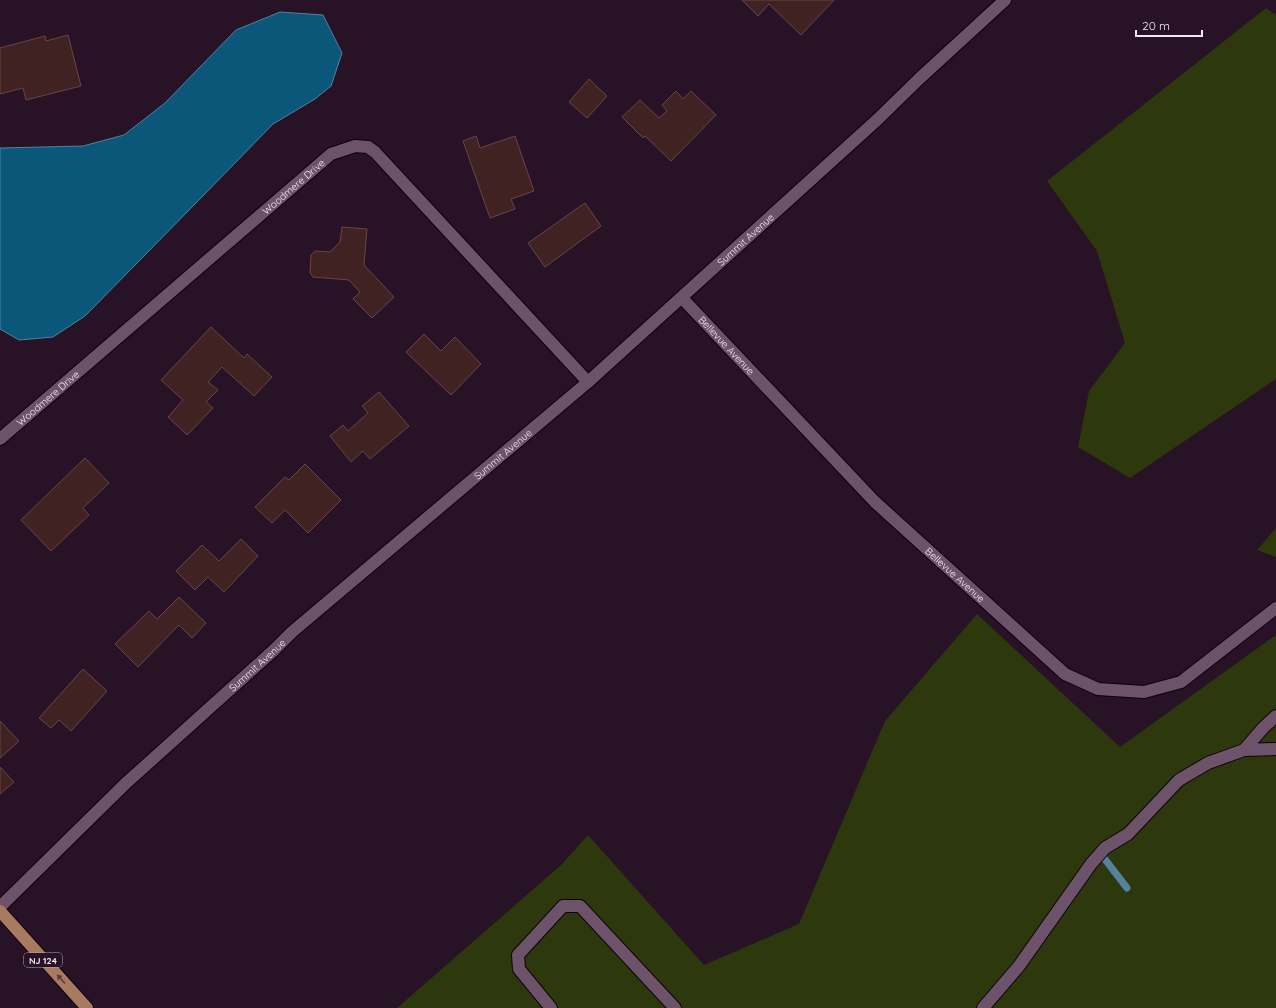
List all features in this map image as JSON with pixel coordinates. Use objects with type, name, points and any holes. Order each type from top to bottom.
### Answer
[{"type":"main road","name":"NJ 124","points":[[0,911],[87,1008]]},
{"type":"street","name":"Summit Avenue","points":[[0,907],[125,784],[292,632],[588,382],[873,124],[920,78],[1005,0]]},
{"type":"street","name":"Woodmere Drive","points":[[0,439],[331,154],[355,146],[368,147],[376,152],[588,382]]},
{"type":"street","name":"Bellevue Avenue","points":[[682,298],[874,502],[1065,674],[1098,689],[1144,692],[1181,682],[1276,608]]},
{"type":"street","points":[[1244,750],[1263,728],[1276,716]]},
{"type":"street","points":[[983,1008],[1019,966],[1091,864],[1105,848],[1128,834],[1179,780],[1208,763],[1244,750],[1276,749]]},
{"type":"street","points":[[551,1008],[519,969],[518,955],[563,906],[580,906],[675,1008]]},
{"type":"green space","points":[[1266,8],[1276,15],[1276,379],[1130,478],[1078,447],[1089,391],[1125,343],[1097,251],[1047,181]]},
{"type":"green space","points":[[1276,528],[1276,557],[1257,550]]},
{"type":"green space","points":[[977,614],[1120,747],[1276,635],[1276,1008],[397,1008],[562,864],[588,835],[704,965],[799,924],[885,721]]},
{"type":"water","points":[[280,12],[323,15],[342,53],[331,86],[315,99],[273,124],[85,316],[53,337],[19,340],[0,329],[0,148],[83,146],[124,135],[165,103],[236,30]]},
{"type":"building","points":[[742,0],[834,0],[801,35],[769,4],[758,16]]},
{"type":"building","points":[[68,35],[81,86],[26,100],[23,88],[0,94],[0,48],[45,36],[46,41]]},
{"type":"building","points":[[589,79],[607,96],[587,118],[569,102]]},
{"type":"building","points":[[676,91],[683,99],[691,91],[716,115],[671,161],[645,136],[643,138],[622,117],[640,100],[659,118],[667,111],[662,105]]},
{"type":"building","points":[[476,136],[480,148],[515,136],[534,191],[511,199],[515,209],[490,218],[463,141]]},
{"type":"building","points":[[585,203],[601,226],[545,267],[528,243]]},
{"type":"building","points":[[342,227],[367,229],[364,265],[394,297],[372,318],[353,299],[360,292],[349,280],[313,277],[310,273],[311,255],[315,251],[330,252],[340,242]]},
{"type":"building","points":[[211,327],[244,358],[247,354],[272,377],[254,396],[222,367],[208,382],[218,390],[206,402],[213,408],[187,435],[168,417],[183,400],[161,380]]},
{"type":"building","points":[[424,334],[441,351],[455,337],[481,364],[451,395],[406,352]]},
{"type":"building","points":[[379,392],[409,426],[370,459],[363,451],[351,462],[330,436],[343,425],[348,431],[368,413],[362,406]]},
{"type":"building","points":[[85,458],[109,483],[83,508],[89,515],[51,551],[21,520]]},
{"type":"building","points":[[305,464],[341,500],[308,533],[285,510],[272,523],[255,507],[285,477],[289,480]]},
{"type":"building","points":[[241,539],[258,556],[224,592],[208,577],[195,590],[176,571],[202,545],[219,561]]},
{"type":"building","points":[[179,597],[206,623],[192,638],[179,625],[138,667],[115,644],[149,611],[157,619]]},
{"type":"building","points":[[83,669],[107,691],[71,731],[59,720],[51,728],[39,718]]},
{"type":"building","points":[[0,721],[19,741],[0,758]]},
{"type":"building","points":[[0,767],[14,782],[0,794]]},
{"type":"waterway","points":[[1104,858],[1127,888]]}]
